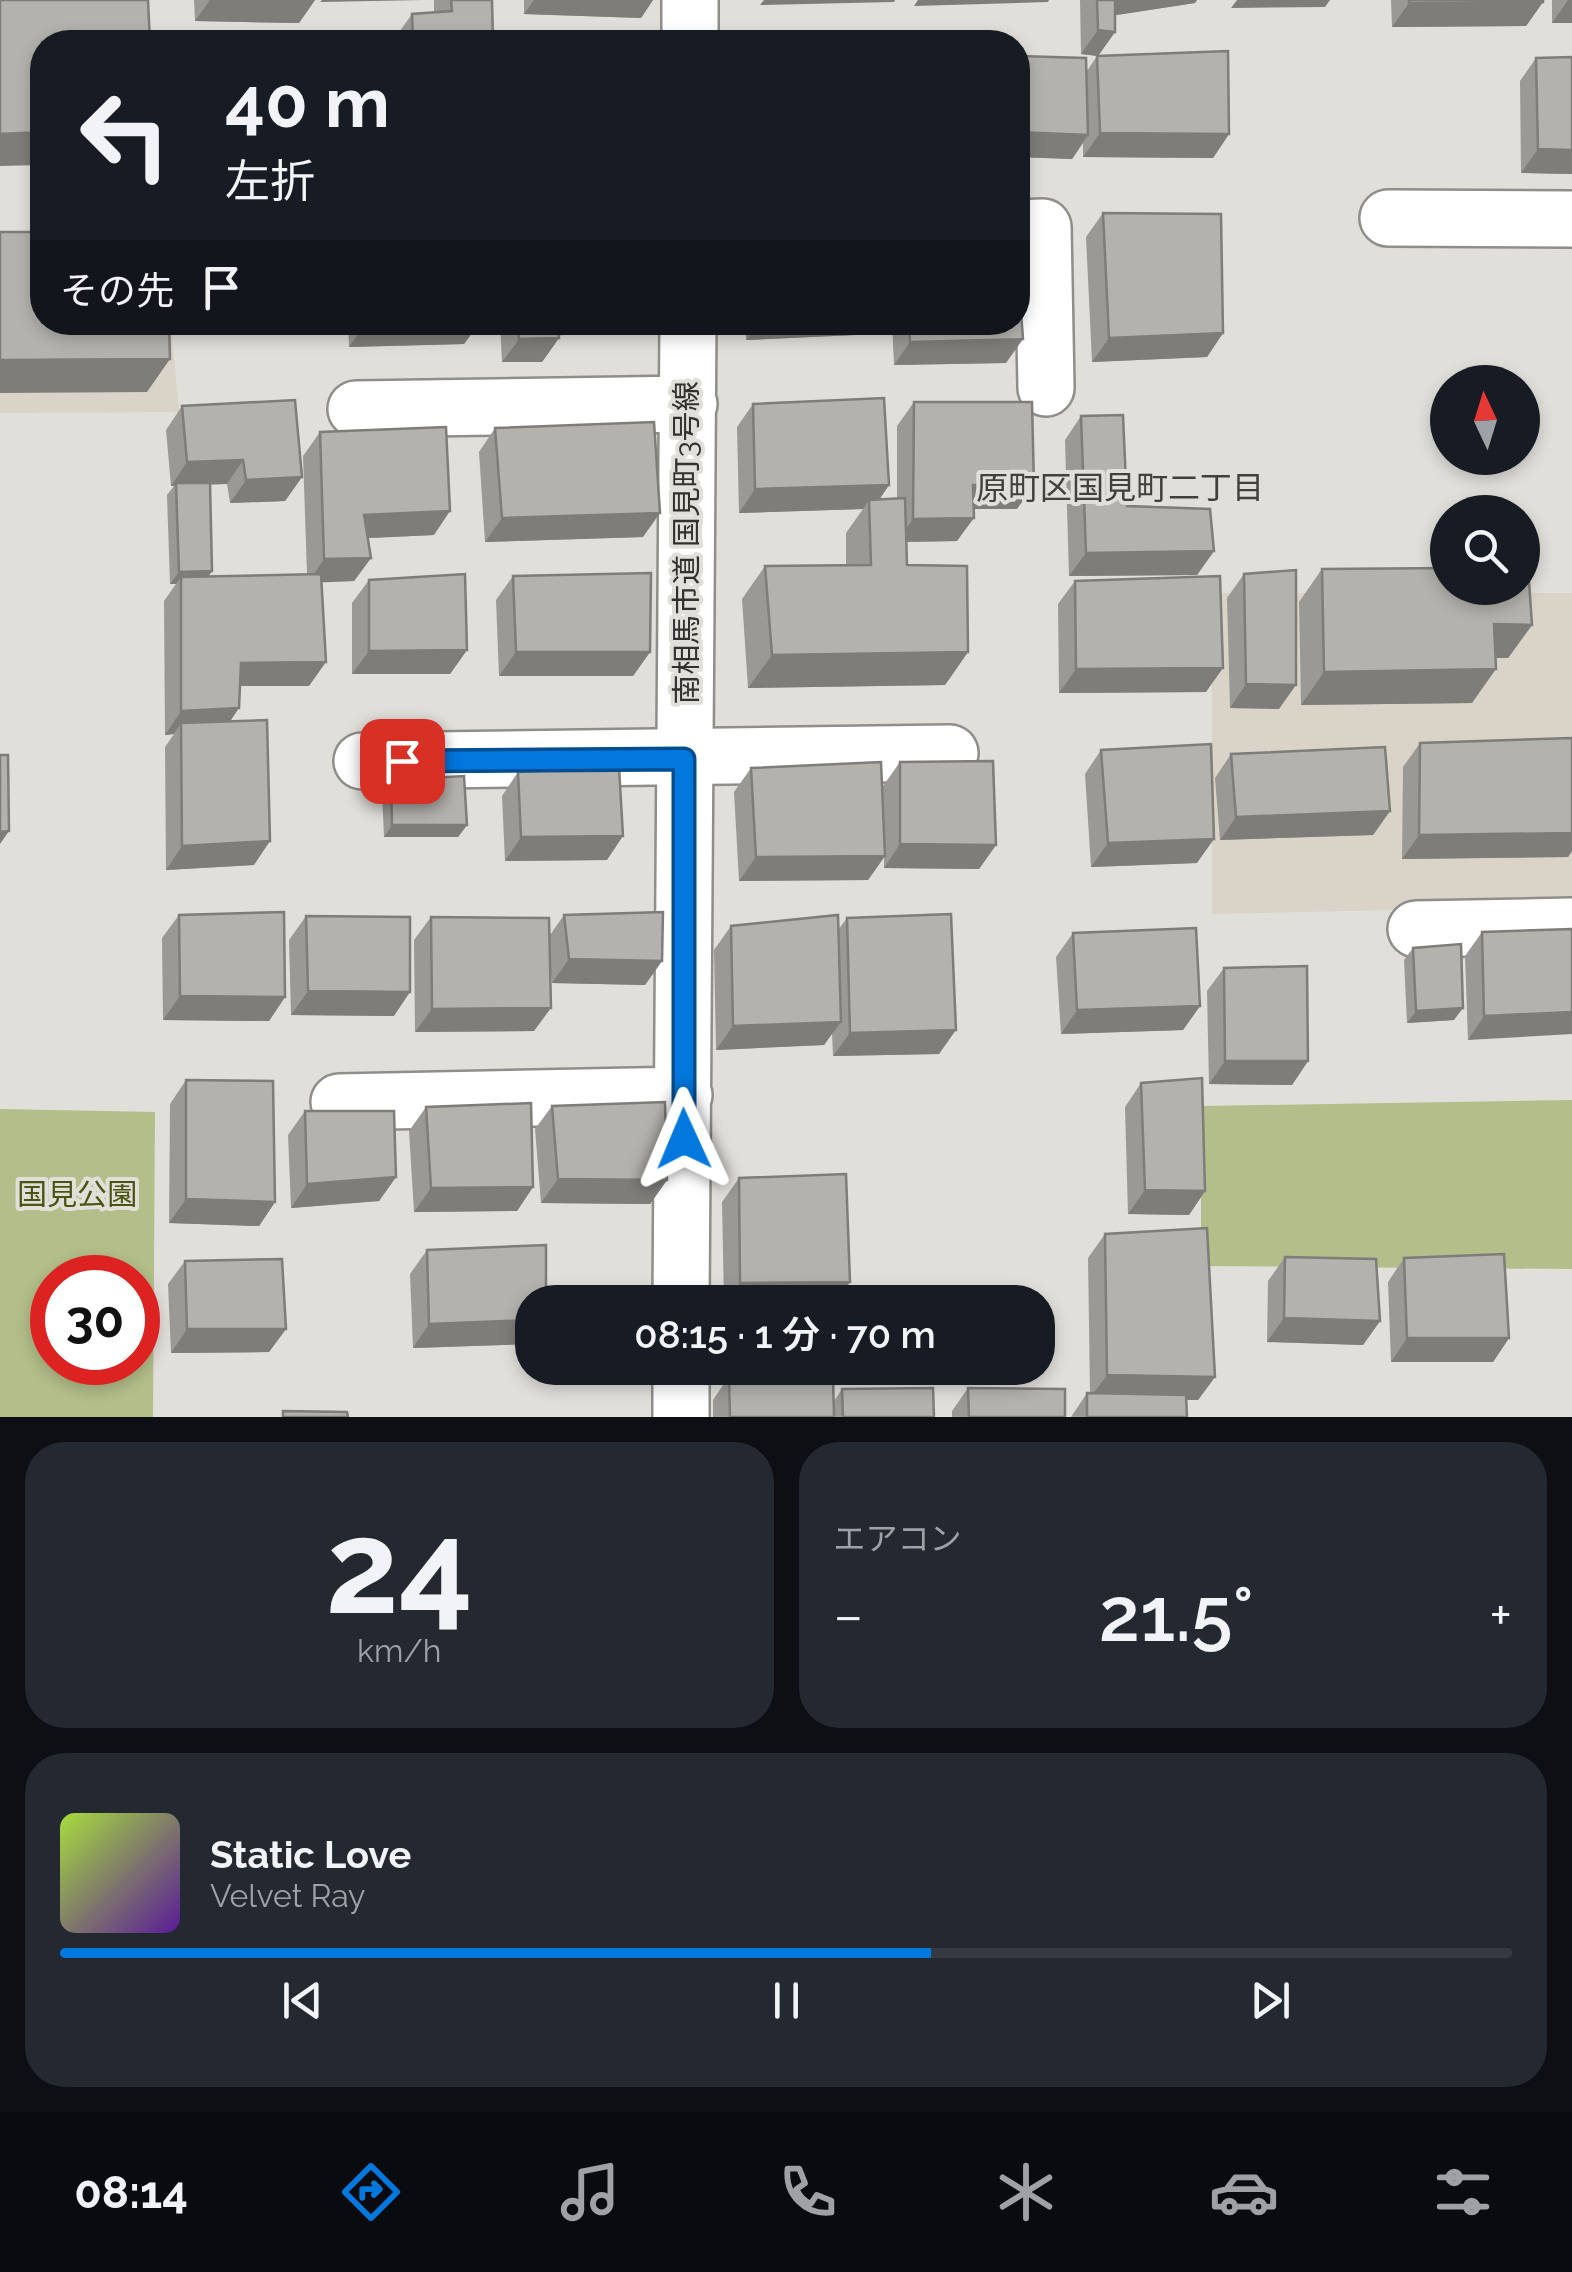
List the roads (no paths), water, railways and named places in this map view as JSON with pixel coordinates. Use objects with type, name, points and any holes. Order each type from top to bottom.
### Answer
[{"type":"street","points":[[690,0],[690,30]]},
{"type":"street","points":[[1388,218],[1572,218]]},
{"type":"street","points":[[1030,228],[1043,228],[1046,388]]},
{"type":"street","name":"南相馬市道 国見町3号線","points":[[682,1285],[688,335]]},
{"type":"street","points":[[356,409],[689,404]]},
{"type":"street","points":[[362,762],[950,753]]},
{"type":"street","points":[[1416,929],[1572,926]]},
{"type":"street","points":[[339,1102],[684,1095]]},
{"type":"street","points":[[681,1385],[681,1417]]},
{"type":"district","name":"原町区国見町二丁目","points":[[1120,488]]},
{"type":"park label","name":"国見公園","points":[[77,1195]]}]
